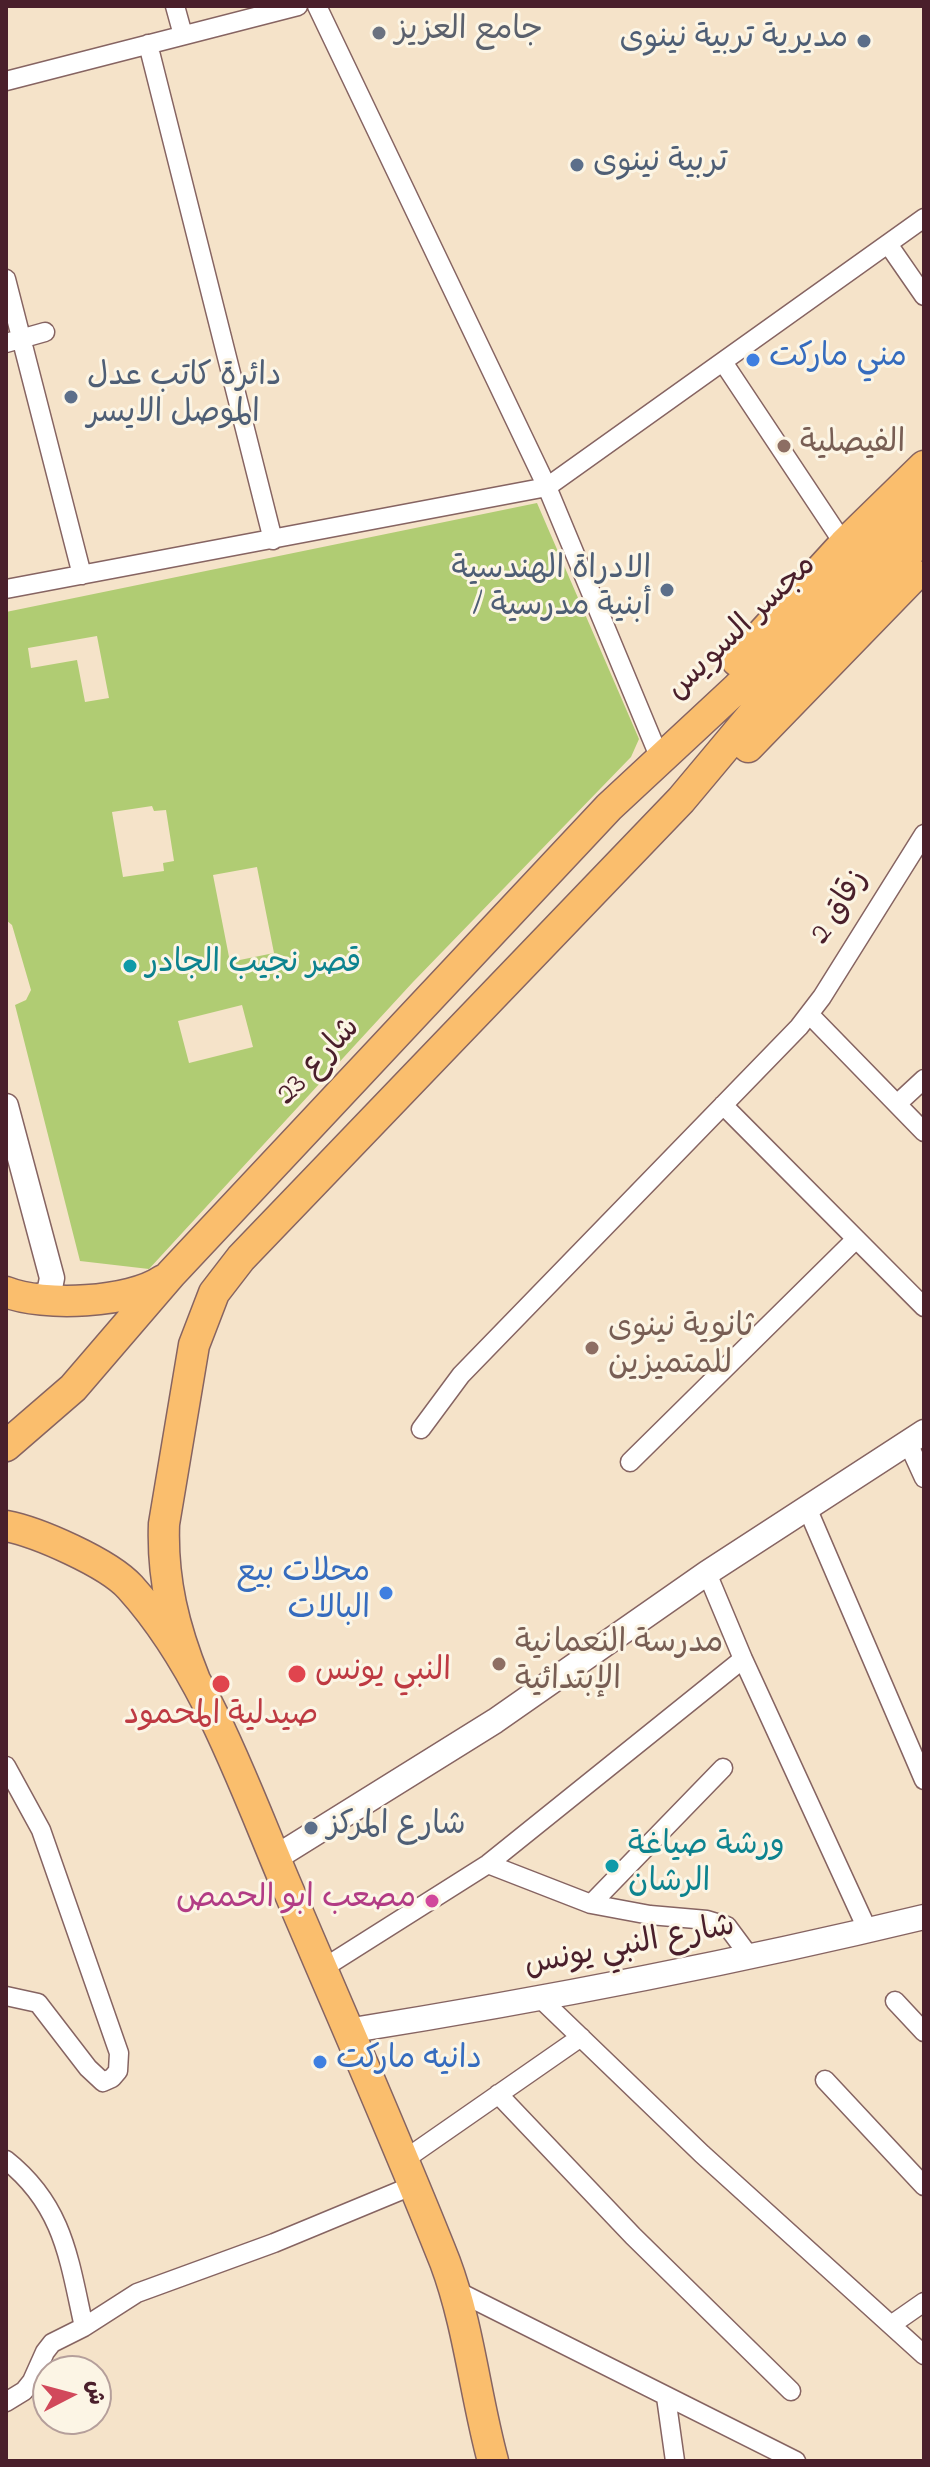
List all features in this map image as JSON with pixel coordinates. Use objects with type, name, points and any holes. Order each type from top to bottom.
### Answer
[{"type":"main road","points":[[609,807],[656,749],[844,544],[924,466]]},
{"type":"main road","name":"مجسر السويس","points":[[637,847],[714,763],[773,670],[924,499]]},
{"type":"main road","name":"مجسر السويس","points":[[609,807],[773,670],[924,537]]},
{"type":"main road","points":[[493,2461],[480,2414],[455,2290],[409,2173],[275,1858],[195,1680],[169,1602],[163,1554],[165,1510],[194,1345],[214,1293],[241,1258],[637,847],[717,779],[924,566]]},
{"type":"main road","name":"شارع 23","points":[[6,1446],[54,1406],[87,1372],[171,1274],[609,807]]},
{"type":"main road","points":[[19,1295],[82,1299],[128,1295],[144,1290],[171,1274]]},
{"type":"main road","points":[[6,1526],[49,1540],[98,1564],[128,1585],[179,1651],[195,1680]]},
{"type":"street","points":[[175,6],[183,35]]},
{"type":"street","points":[[6,81],[298,6]]},
{"type":"street","points":[[317,6],[547,487],[656,749]]},
{"type":"street","points":[[148,44],[273,540]]},
{"type":"street","points":[[6,589],[547,487],[924,218]]},
{"type":"street","points":[[888,244],[924,296]]},
{"type":"street","points":[[6,279],[14,341],[82,575]]},
{"type":"street","points":[[14,341],[45,332]]},
{"type":"street","points":[[723,362],[844,544]]},
{"type":"street","name":"زقاق 2","points":[[421,1429],[461,1375],[809,1014],[924,834]]},
{"type":"street","points":[[809,1014],[924,1132]]},
{"type":"street","points":[[897,1104],[924,1079]]},
{"type":"street","points":[[723,1105],[924,1307]]},
{"type":"street","points":[[6,1106],[52,1278],[49,1293],[19,1295]]},
{"type":"street","points":[[630,1462],[856,1239]]},
{"type":"street","points":[[275,1858],[495,1721],[707,1573],[916,1438],[924,1478]]},
{"type":"street","points":[[808,1510],[924,1780]]},
{"type":"street","points":[[707,1573],[743,1659],[868,1931]]},
{"type":"street","points":[[322,1969],[488,1864],[743,1659]]},
{"type":"street","points":[[6,1766],[41,1830],[119,2053],[118,2071],[103,2082],[88,2068],[38,2003],[6,1996]]},
{"type":"street","points":[[591,1904],[723,1768]]},
{"type":"street","points":[[488,1864],[591,1904],[650,1915],[707,1920],[727,1926],[750,1957]]},
{"type":"street","name":"شارع النبي يونس","points":[[347,2031],[542,2000],[924,1917]]},
{"type":"street","points":[[542,2000],[702,2154],[924,2355]]},
{"type":"street","points":[[895,2001],[924,2032]]},
{"type":"street","points":[[6,2402],[24,2391],[32,2381],[52,2343],[84,2327],[137,2293],[274,2243],[409,2173],[498,2094],[581,2037]]},
{"type":"street","points":[[825,2080],[924,2186]]},
{"type":"street","points":[[498,2094],[633,2236],[791,2391]]},
{"type":"street","points":[[6,2160],[48,2203],[66,2246],[84,2327]]},
{"type":"street","points":[[455,2290],[796,2461]]},
{"type":"street","points":[[891,2325],[924,2302]]},
{"type":"street","points":[[666,2397],[675,2461]]},
{"type":"green space","points":[[537,503],[639,739],[631,757],[413,982],[149,1269],[80,1261],[15,1005],[26,1000],[31,990],[12,925],[6,920],[6,612]],"holes":[[[97,636],[109,698],[85,702],[77,660],[31,668],[28,648]],[[152,806],[154,811],[166,810],[174,861],[163,863],[164,871],[123,877],[112,812]],[[257,867],[274,953],[230,962],[213,875]],[[242,1005],[253,1047],[189,1063],[178,1021]]]},
{"type":"place","name":"جامع العزيز","points":[[379,33]]},
{"type":"place","name":"مديرية تربية نينوى","points":[[864,41]]},
{"type":"place","name":"تربية نينوى","points":[[577,165]]},
{"type":"place","name":"مني ماركت","points":[[753,360]]},
{"type":"place","name":"دائرة كاتب عدل الموصل الايسر","points":[[71,397]]},
{"type":"place","name":"الفيصلية","points":[[784,446]]},
{"type":"place","name":"الادراة الهندسية / أبنية مدرسية","points":[[667,590]]},
{"type":"place","name":"قصر نجيب الجادر","points":[[130,966]]},
{"type":"place","name":"ثانوية نينوى للمتميزين","points":[[592,1348]]},
{"type":"place","name":"محلات بيع البالات","points":[[386,1593]]},
{"type":"place","name":"مدرسة النعمانية الإبتدائية","points":[[499,1664]]},
{"type":"place","name":"النبي يونس","points":[[297,1674]]},
{"type":"place","name":"صيدلية المحمود","points":[[221,1684]]},
{"type":"place","name":"شارع المركز","points":[[311,1828]]},
{"type":"place","name":"ورشة صياغة الرشان","points":[[612,1866]]},
{"type":"place","name":"مصعب ابو الحمص","points":[[432,1901]]},
{"type":"place","name":"دانيه ماركت","points":[[320,2062]]}]
